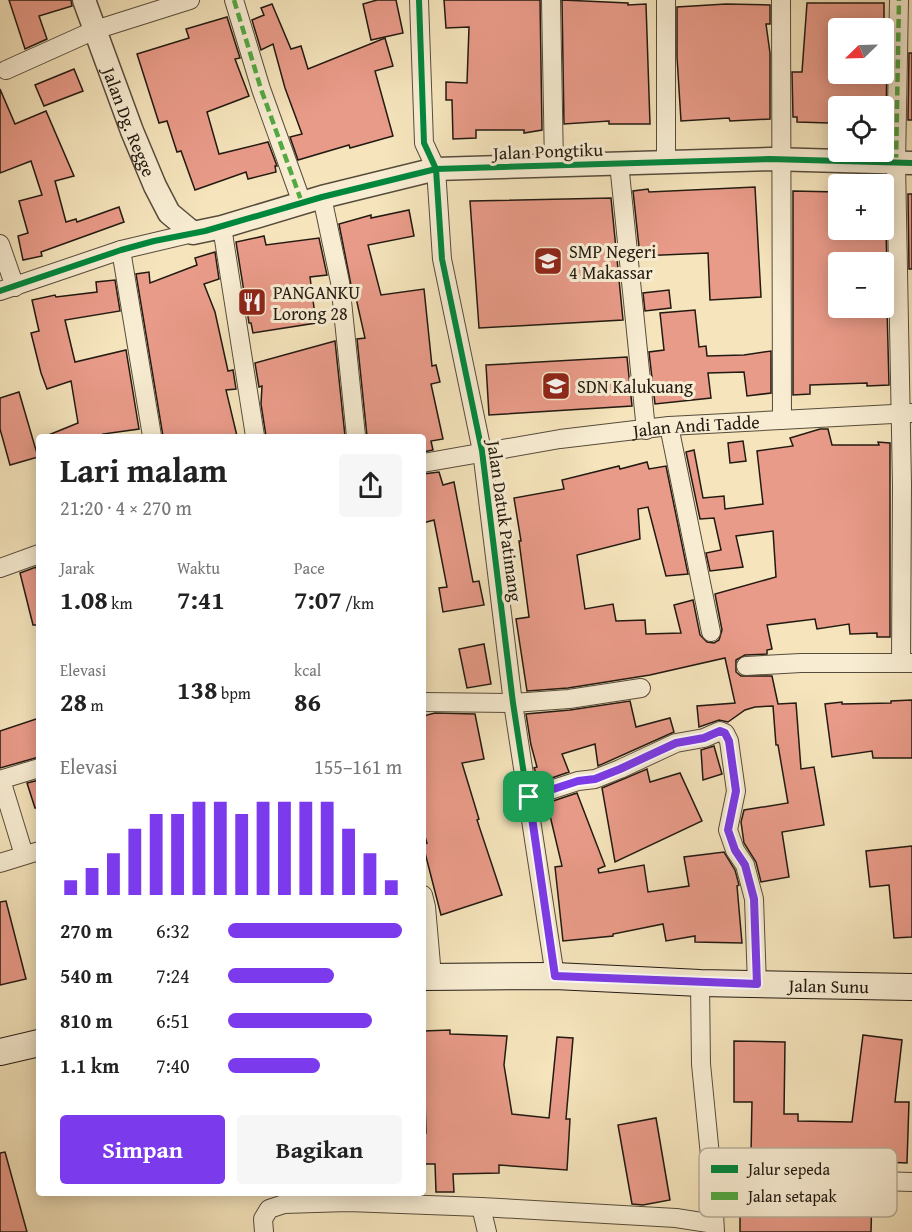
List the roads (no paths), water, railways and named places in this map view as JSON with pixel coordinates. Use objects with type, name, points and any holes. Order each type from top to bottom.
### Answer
[{"type":"main road","name":"Jalan Sunu","points":[[428,977],[555,976],[700,983],[912,987]]},
{"type":"main road","points":[[0,1052],[36,1044]]},
{"type":"street","name":"Jalan Dg. Regge","points":[[84,0],[132,131],[155,186],[169,213],[193,233]]},
{"type":"street","points":[[6,70],[95,30],[190,0]]},
{"type":"street","points":[[234,0],[261,89],[312,200],[340,282],[356,434]]},
{"type":"street","name":"Jalan Datuk Patimang","points":[[419,0],[424,143],[435,169],[441,259],[482,451],[513,704],[555,976]]},
{"type":"street","points":[[551,0],[554,166]]},
{"type":"street","points":[[666,0],[666,163]]},
{"type":"street","points":[[781,0],[782,420]]},
{"type":"street","points":[[746,666],[801,663],[906,663],[904,163],[899,0]]},
{"type":"street","name":"Jalan Pongtiku","points":[[193,233],[435,169],[782,160],[904,163]]},
{"type":"street","points":[[619,164],[646,430]]},
{"type":"street","points":[[222,227],[255,434]]},
{"type":"street","points":[[0,244],[8,289],[122,250],[193,233]]},
{"type":"street","points":[[122,250],[152,434]]},
{"type":"street","name":"Jalan Andi Tadde","points":[[426,462],[560,439],[669,426],[906,413]]},
{"type":"street","points":[[669,426],[711,632]]},
{"type":"street","points":[[0,568],[36,555]]},
{"type":"street","points":[[426,702],[513,704],[569,699],[641,688]]},
{"type":"street","points":[[529,797],[578,781],[595,779],[676,743],[704,738],[720,731],[725,733],[729,741],[736,791],[728,830],[735,850],[745,865],[754,899],[757,984]]},
{"type":"street","points":[[0,863],[32,853],[1,780],[36,769]]},
{"type":"street","points":[[426,907],[428,977]]},
{"type":"street","points":[[700,983],[701,1064],[709,1148]]},
{"type":"street","points":[[897,1182],[912,1182]]},
{"type":"street","points":[[264,1232],[263,1219],[269,1209],[284,1204],[348,1202],[676,1218],[715,1228]]},
{"type":"street","points":[[481,1207],[487,1232]]},
{"type":"place","name":"SMP Negeri 4 Makassar","points":[[548,261]]},
{"type":"place","name":"PANGANKU Lorong 28","points":[[252,302]]},
{"type":"place","name":"SDN Kalukuang","points":[[556,386]]}]
